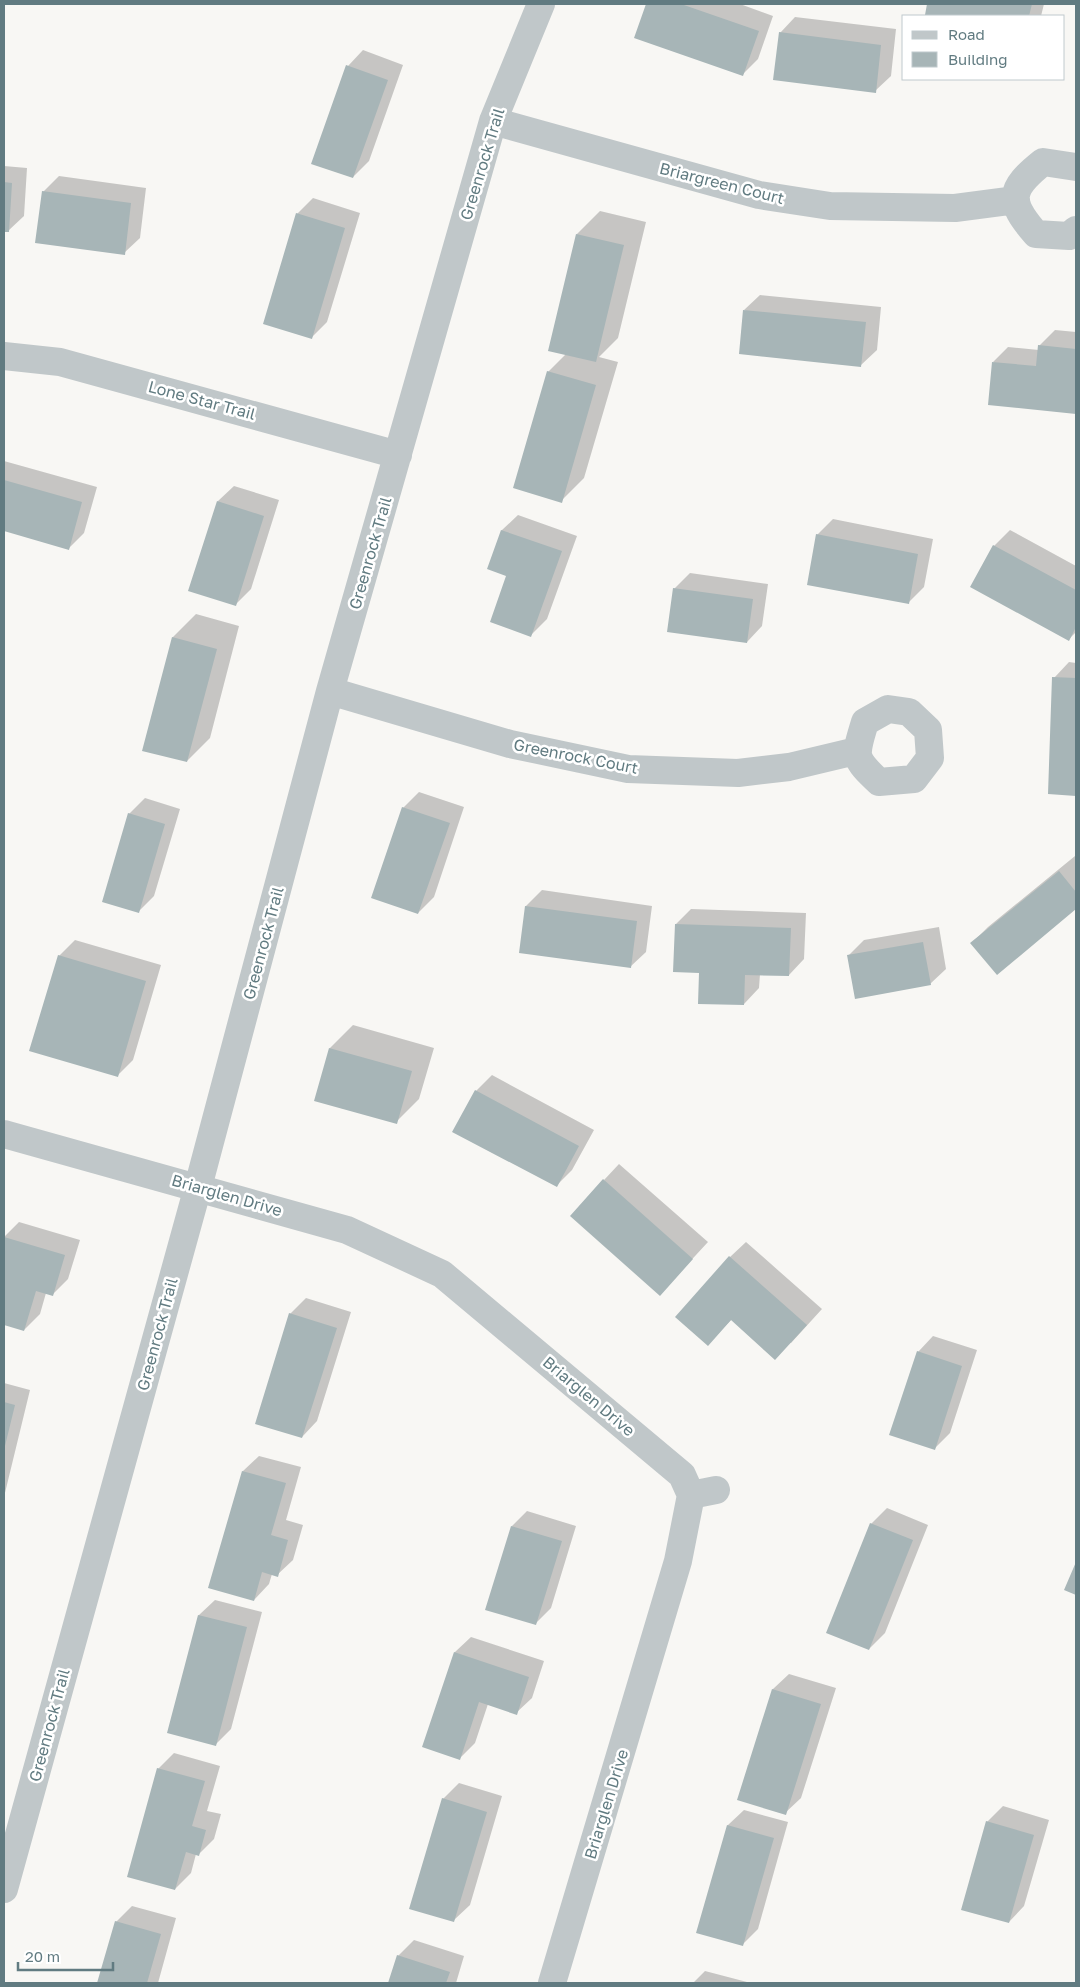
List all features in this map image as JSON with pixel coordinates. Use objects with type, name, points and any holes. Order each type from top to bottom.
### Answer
[{"type":"street","name":"Greenrock Trail","points":[[4,1889],[198,1187],[330,691],[493,121],[541,4]]},
{"type":"street","name":"Briargreen Court","points":[[493,121],[758,195],[839,206],[955,208],[1016,200]]},
{"type":"street","points":[[1076,167],[1043,162],[1022,179],[1016,200],[1018,214],[1036,234],[1069,236],[1076,230]]},
{"type":"street","name":"Lone Star Trail","points":[[4,356],[60,362],[398,455]]},
{"type":"street","name":"Greenrock Court","points":[[330,691],[510,744],[628,769],[738,773],[789,767],[856,751]]},
{"type":"street","name":"Briarglen Drive","points":[[4,1134],[347,1230],[442,1274],[662,1456],[703,1493],[678,1562],[552,1983]]},
{"type":"building","points":[[646,4],[681,4],[759,31],[743,76],[634,38]]},
{"type":"building","points":[[927,4],[1032,4],[1029,15],[925,15]]},
{"type":"building","points":[[779,32],[881,45],[876,93],[773,80]]},
{"type":"building","points":[[346,65],[388,80],[353,178],[311,164]]},
{"type":"building","points":[[4,182],[12,183],[9,232],[4,232]]},
{"type":"building","points":[[42,191],[131,203],[125,255],[35,243]]},
{"type":"building","points":[[296,213],[345,228],[312,339],[263,324]]},
{"type":"building","points":[[576,234],[624,245],[596,362],[548,351]]},
{"type":"building","points":[[743,310],[866,322],[861,367],[739,354]]},
{"type":"building","points":[[1038,345],[1076,349],[1076,414],[988,405],[992,362],[1036,366]]},
{"type":"building","points":[[547,371],[596,385],[562,503],[513,488]]},
{"type":"building","points":[[4,480],[82,502],[69,550],[4,531]]},
{"type":"building","points":[[217,501],[264,516],[236,606],[188,591]]},
{"type":"building","points":[[501,530],[562,551],[531,637],[490,622],[506,576],[487,569]]},
{"type":"building","points":[[816,534],[918,554],[909,604],[807,585]]},
{"type":"building","points":[[993,545],[1076,590],[1076,627],[1069,641],[970,587]]},
{"type":"building","points":[[673,588],[753,599],[747,643],[667,632]]},
{"type":"building","points":[[172,637],[217,649],[187,762],[142,751]]},
{"type":"building","points":[[1052,677],[1076,678],[1076,796],[1048,794]]},
{"type":"building","points":[[402,807],[450,823],[418,914],[371,898]]},
{"type":"building","points":[[128,813],[165,824],[139,913],[102,902]]},
{"type":"building","points":[[1059,871],[1076,892],[1076,909],[997,975],[970,943]]},
{"type":"building","points":[[525,906],[637,921],[631,968],[519,953]]},
{"type":"building","points":[[675,924],[791,928],[789,976],[745,975],[744,1005],[698,1004],[699,973],[673,972]]},
{"type":"building","points":[[923,942],[931,985],[855,999],[847,955]]},
{"type":"building","points":[[58,955],[146,981],[118,1077],[29,1051]]},
{"type":"building","points":[[329,1048],[412,1071],[397,1124],[314,1101]]},
{"type":"building","points":[[475,1090],[579,1146],[557,1187],[452,1132]]},
{"type":"building","points":[[603,1179],[693,1259],[660,1296],[570,1216]]},
{"type":"building","points":[[4,1237],[65,1255],[53,1296],[36,1291],[24,1331],[4,1325]]},
{"type":"building","points":[[729,1256],[807,1325],[775,1360],[731,1320],[708,1346],[675,1317]]},
{"type":"building","points":[[289,1313],[337,1328],[302,1438],[255,1424]]},
{"type":"building","points":[[917,1351],[962,1366],[935,1450],[889,1435]]},
{"type":"building","points":[[4,1402],[15,1405],[4,1450]]},
{"type":"building","points":[[242,1471],[286,1483],[271,1535],[288,1540],[278,1577],[262,1572],[254,1601],[208,1588]]},
{"type":"building","points":[[870,1523],[913,1540],[869,1650],[826,1633]]},
{"type":"building","points":[[511,1526],[562,1541],[536,1625],[485,1610]]},
{"type":"building","points":[[1076,1562],[1076,1595],[1064,1590]]},
{"type":"building","points":[[198,1615],[247,1627],[216,1746],[167,1733]]},
{"type":"building","points":[[454,1652],[529,1677],[517,1715],[479,1702],[460,1760],[422,1747]]},
{"type":"building","points":[[772,1689],[821,1704],[786,1815],[737,1800]]},
{"type":"building","points":[[157,1768],[205,1781],[192,1826],[206,1830],[199,1856],[186,1852],[175,1890],[127,1877]]},
{"type":"building","points":[[442,1798],[487,1812],[454,1922],[409,1909]]},
{"type":"building","points":[[986,1821],[1034,1835],[1009,1923],[961,1910]]},
{"type":"building","points":[[727,1825],[774,1838],[743,1946],[696,1933]]},
{"type":"building","points":[[115,1921],[161,1934],[147,1983],[97,1983]]},
{"type":"building","points":[[397,1955],[450,1972],[446,1983],[388,1983]]}]
